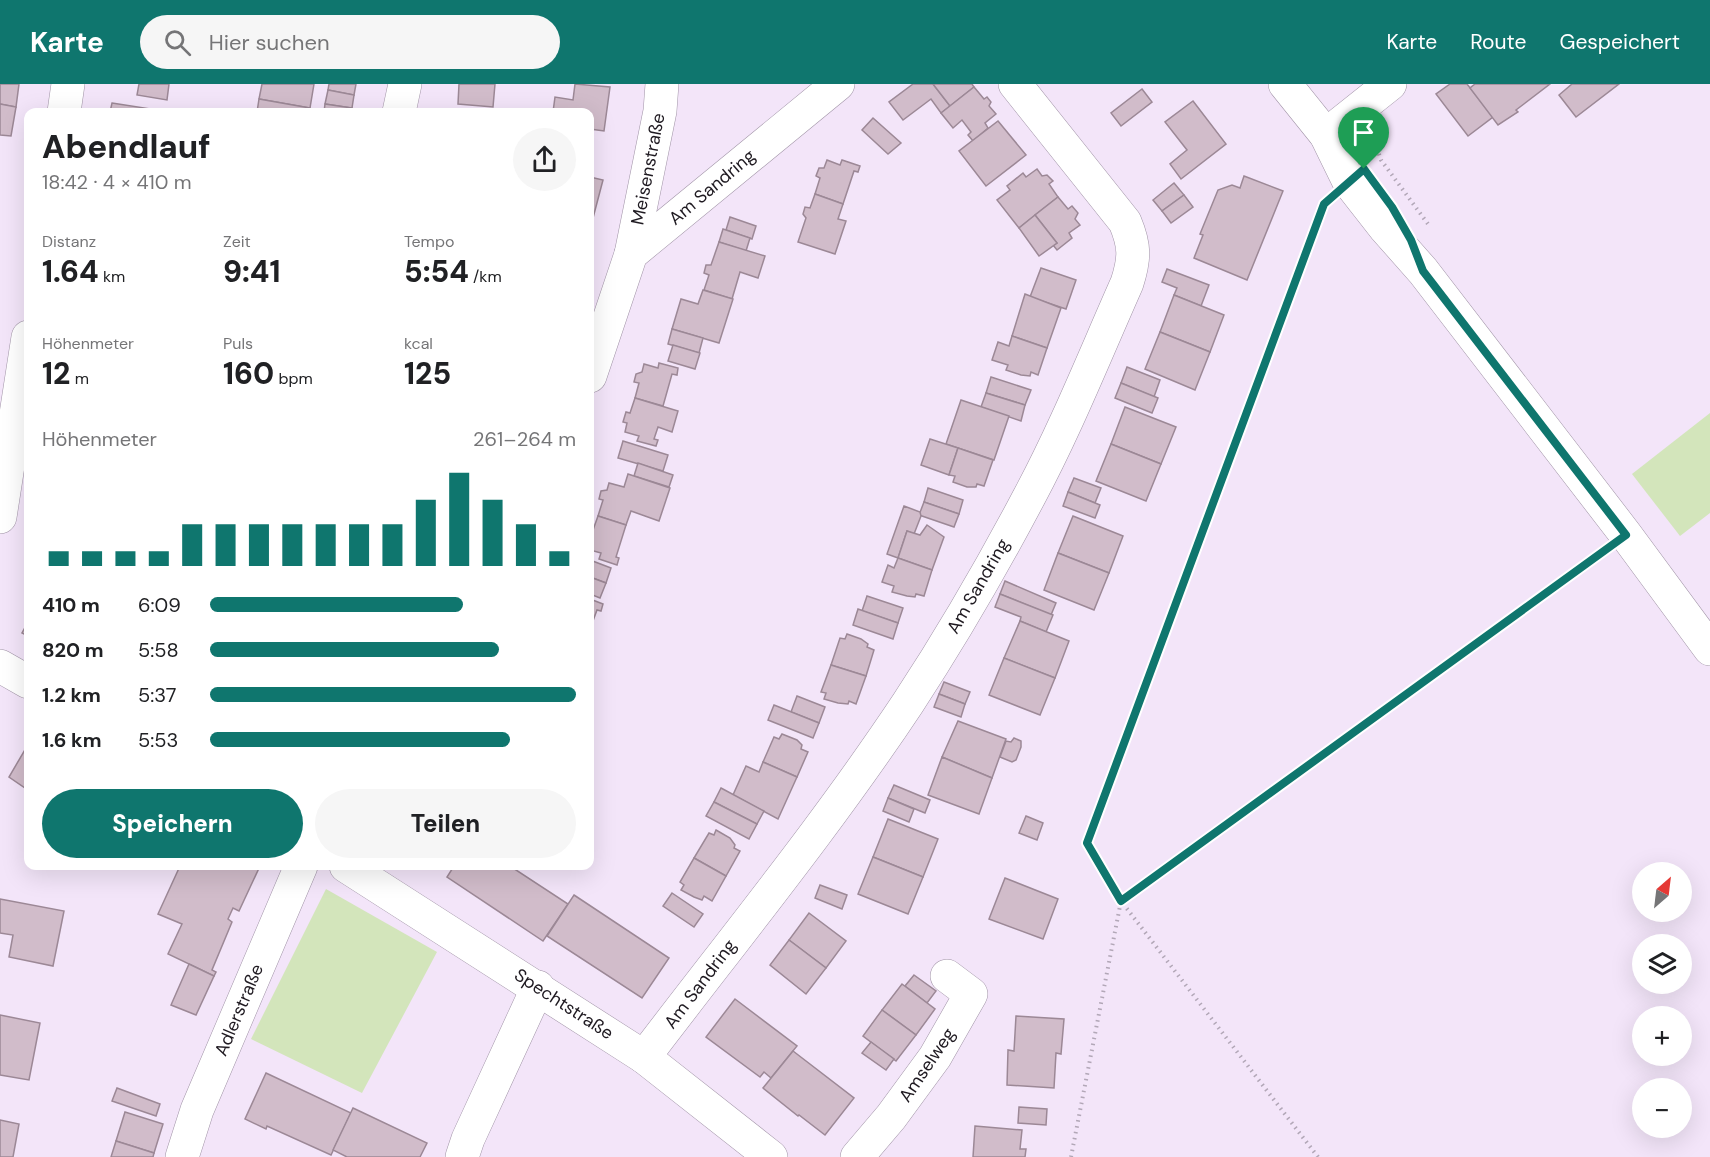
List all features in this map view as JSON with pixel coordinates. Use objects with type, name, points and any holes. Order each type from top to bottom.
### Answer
[{"type":"street","points":[[65,108],[68,84]]},
{"type":"street","points":[[400,108],[405,84]]},
{"type":"street","name":"Meisenstraße","points":[[631,254],[660,111],[662,84]]},
{"type":"street","name":"Am Sandring","points":[[631,254],[802,95],[837,84]]},
{"type":"street","name":"Am Sandring","points":[[644,1057],[854,781],[915,692],[982,583],[1030,496],[1127,284],[1133,265],[1133,242],[1125,222],[1015,84]]},
{"type":"street","points":[[1285,84],[1326,135],[1365,170],[1385,228],[1423,271],[1626,535],[1710,649]]},
{"type":"street","points":[[1326,135],[1390,84]]},
{"type":"street","points":[[594,364],[631,254]]},
{"type":"street","points":[[0,517],[24,363]]},
{"type":"street","points":[[0,666],[24,680]]},
{"type":"street","name":"Adlerstraße","points":[[182,1157],[197,1110],[299,870]]},
{"type":"street","name":"Spechtstraße","points":[[362,870],[391,877],[538,987],[644,1057],[771,1157]]},
{"type":"street","name":"Amselweg","points":[[858,1157],[936,1058],[972,994],[947,976]]},
{"type":"street","points":[[462,1157],[468,1139],[538,987]]},
{"type":"path","points":[[1318,1157],[1121,901],[1087,843],[1324,204],[1365,170]]},
{"type":"path","points":[[1071,1157],[1121,901],[1626,535]]},
{"type":"green space","points":[[1710,413],[1710,513],[1680,536],[1632,474]]},
{"type":"green space","points":[[326,889],[437,952],[362,1093],[251,1039]]},
{"type":"building","points":[[0,84],[19,84],[16,107],[0,104]]},
{"type":"building","points":[[139,84],[169,84],[167,100],[137,95]]},
{"type":"building","points":[[262,84],[314,84],[310,108],[259,99]]},
{"type":"building","points":[[329,84],[356,84],[354,95],[328,90]]},
{"type":"building","points":[[459,84],[495,84],[493,107],[458,104]]},
{"type":"building","points":[[575,84],[610,87],[604,131],[594,130],[594,108],[554,108],[555,97],[573,100]]},
{"type":"building","points":[[913,84],[933,84],[950,106],[941,113],[931,99],[903,120],[889,102]]},
{"type":"building","points":[[933,84],[972,84],[974,87],[950,106]]},
{"type":"building","points":[[1450,84],[1467,84],[1493,117],[1468,136],[1436,94]]},
{"type":"building","points":[[1475,84],[1550,84],[1516,110],[1518,112],[1498,125],[1470,88]]},
{"type":"building","points":[[1572,84],[1619,84],[1576,117],[1559,95]]},
{"type":"building","points":[[974,87],[984,99],[987,97],[991,102],[989,106],[996,114],[985,123],[988,128],[973,141],[968,135],[971,132],[962,120],[953,128],[941,113]]},
{"type":"building","points":[[1142,89],[1152,102],[1121,126],[1111,113]]},
{"type":"building","points":[[328,90],[354,95],[352,108],[325,104]]},
{"type":"building","points":[[259,99],[310,108],[258,108]]},
{"type":"building","points":[[1193,101],[1226,144],[1181,179],[1170,164],[1187,150],[1165,122]]},
{"type":"building","points":[[112,103],[144,108],[111,108]]},
{"type":"building","points":[[0,104],[16,107],[11,136],[0,135]]},
{"type":"building","points":[[325,104],[352,108],[324,108]]},
{"type":"building","points":[[873,118],[901,143],[888,154],[862,130]]},
{"type":"building","points":[[998,121],[1026,155],[986,186],[959,151]]},
{"type":"building","points":[[827,160],[840,165],[842,160],[860,166],[858,172],[854,171],[843,204],[815,194],[820,178],[816,176],[819,168],[824,168]]},
{"type":"building","points":[[1037,169],[1042,176],[1047,175],[1053,181],[1049,184],[1058,197],[1019,228],[997,200],[1010,190],[1007,186],[1023,173],[1026,177]]},
{"type":"building","points":[[1244,176],[1283,191],[1247,280],[1194,258],[1203,235],[1200,234],[1218,190],[1232,185],[1240,188]]},
{"type":"building","points":[[594,178],[603,180],[594,214]]},
{"type":"building","points":[[1174,183],[1184,195],[1162,211],[1153,200]]},
{"type":"building","points":[[815,194],[843,204],[838,219],[846,221],[835,254],[798,242],[806,218],[803,214],[805,207],[810,208]]},
{"type":"building","points":[[1184,195],[1193,207],[1171,223],[1162,211]]},
{"type":"building","points":[[1058,197],[1068,209],[1072,206],[1078,213],[1075,219],[1080,225],[1069,233],[1072,238],[1057,250],[1053,245],[1057,243],[1035,215]]},
{"type":"building","points":[[1035,215],[1057,243],[1039,256],[1019,228]]},
{"type":"building","points":[[730,217],[756,226],[752,239],[726,230]]},
{"type":"building","points":[[723,229],[750,238],[746,251],[719,242]]},
{"type":"building","points":[[719,242],[765,256],[758,278],[740,272],[732,299],[704,290],[709,275],[704,273],[706,265],[711,265]]},
{"type":"building","points":[[1041,268],[1076,280],[1066,309],[1030,297]]},
{"type":"building","points":[[1167,269],[1209,285],[1201,306],[1174,295],[1177,288],[1162,282]]},
{"type":"building","points":[[703,290],[733,299],[719,343],[672,329],[681,299],[698,304]]},
{"type":"building","points":[[1025,294],[1061,308],[1047,348],[1012,336]]},
{"type":"building","points":[[1174,295],[1224,315],[1210,352],[1160,332]]},
{"type":"building","points":[[672,329],[703,338],[699,353],[668,344]]},
{"type":"building","points":[[1160,332],[1210,352],[1195,390],[1145,369]]},
{"type":"building","points":[[1012,336],[1047,348],[1038,375],[1031,372],[1030,376],[1021,375],[1006,370],[1008,365],[992,360],[998,342],[1009,346]]},
{"type":"building","points":[[673,345],[700,353],[695,369],[668,361]]},
{"type":"building","points":[[659,363],[678,368],[677,375],[672,374],[663,406],[635,398],[639,383],[634,382],[636,374],[642,372],[644,364],[658,368]]},
{"type":"building","points":[[1127,367],[1160,380],[1154,397],[1121,383]]},
{"type":"building","points":[[991,377],[1031,390],[1025,405],[986,393]]},
{"type":"building","points":[[1121,383],[1158,398],[1152,413],[1115,398]]},
{"type":"building","points":[[986,393],[1025,405],[1021,421],[981,407]]},
{"type":"building","points":[[635,398],[678,411],[672,432],[658,427],[654,439],[658,440],[656,446],[637,441],[639,436],[625,432],[627,423],[623,422],[626,412],[630,413]]},
{"type":"building","points":[[961,400],[1009,416],[994,460],[946,444]]},
{"type":"building","points":[[1125,407],[1176,427],[1161,464],[1111,444]]},
{"type":"building","points":[[930,439],[958,448],[949,475],[921,465]]},
{"type":"building","points":[[623,441],[668,455],[663,471],[618,458]]},
{"type":"building","points":[[1111,444],[1161,464],[1146,501],[1096,481]]},
{"type":"building","points":[[958,448],[993,460],[984,486],[977,484],[976,487],[967,487],[953,482],[955,476],[949,475]]},
{"type":"building","points":[[638,463],[673,475],[669,487],[634,476]]},
{"type":"building","points":[[628,474],[670,488],[659,521],[631,511],[626,525],[598,516],[603,500],[599,499],[601,491],[607,490],[609,483],[624,487]]},
{"type":"building","points":[[1074,478],[1101,488],[1095,503],[1068,492]]},
{"type":"building","points":[[928,488],[963,500],[959,514],[924,502]]},
{"type":"building","points":[[1068,492],[1100,505],[1095,518],[1063,506]]},
{"type":"building","points":[[924,502],[959,514],[954,527],[919,515]]},
{"type":"building","points":[[904,506],[920,512],[921,516],[914,534],[907,531],[898,558],[887,554]]},
{"type":"building","points":[[598,516],[626,525],[616,557],[619,558],[617,565],[599,559],[601,553],[594,551],[594,527]]},
{"type":"building","points":[[1073,516],[1123,536],[1109,573],[1058,553]]},
{"type":"building","points":[[927,525],[944,537],[932,570],[898,558],[907,531],[920,535]]},
{"type":"building","points":[[1058,553],[1109,573],[1094,610],[1044,590]]},
{"type":"building","points":[[898,558],[932,570],[924,596],[916,594],[915,597],[907,596],[892,592],[894,586],[882,582],[888,565],[894,568]]},
{"type":"building","points":[[594,562],[611,568],[606,583],[594,578]]},
{"type":"building","points":[[594,578],[606,583],[600,598],[594,596]]},
{"type":"building","points":[[1005,581],[1056,603],[1051,615],[1000,594]]},
{"type":"building","points":[[1000,594],[1053,615],[1046,632],[1020,621],[1021,617],[995,607]]},
{"type":"building","points":[[867,596],[903,608],[898,623],[862,611]]},
{"type":"building","points":[[594,601],[603,604],[601,611],[597,610],[594,618]]},
{"type":"building","points":[[858,609],[898,623],[893,639],[853,625]]},
{"type":"building","points":[[1020,621],[1069,641],[1055,678],[1004,658]]},
{"type":"building","points":[[847,634],[861,639],[868,644],[867,647],[874,650],[866,676],[831,665],[840,638],[845,639]]},
{"type":"building","points":[[1004,658],[1055,678],[1040,715],[989,695]]},
{"type":"building","points":[[831,665],[866,676],[856,704],[849,701],[848,704],[824,699],[826,693],[821,692]]},
{"type":"building","points":[[944,682],[970,692],[965,704],[939,694]]},
{"type":"building","points":[[939,694],[965,704],[961,717],[934,707]]},
{"type":"building","points":[[797,696],[825,707],[819,723],[791,712]]},
{"type":"building","points":[[774,705],[819,723],[813,738],[768,720]]},
{"type":"building","points":[[958,721],[1006,739],[992,778],[942,757]]},
{"type":"building","points":[[782,734],[797,740],[802,745],[801,749],[808,752],[797,777],[763,762],[774,737],[779,739]]},
{"type":"building","points":[[1014,738],[1021,741],[1021,747],[1016,760],[1012,762],[1000,757],[1006,741],[1011,742]]},
{"type":"building","points":[[24,751],[24,787],[9,777]]},
{"type":"building","points":[[942,757],[992,778],[979,814],[928,795]]},
{"type":"building","points":[[763,762],[797,777],[778,819],[733,795],[746,766],[759,772]]},
{"type":"building","points":[[894,785],[930,800],[925,813],[888,798]]},
{"type":"building","points":[[721,788],[764,811],[757,824],[714,802]]},
{"type":"building","points":[[888,798],[914,809],[909,822],[883,811]]},
{"type":"building","points":[[714,802],[757,824],[749,839],[706,816]]},
{"type":"building","points":[[1026,816],[1043,823],[1037,840],[1019,833]]},
{"type":"building","points":[[888,819],[938,839],[923,877],[873,857]]},
{"type":"building","points":[[716,830],[730,838],[735,845],[734,848],[740,851],[726,876],[694,858],[709,833],[714,835]]},
{"type":"building","points":[[873,857],[923,877],[908,914],[858,894]]},
{"type":"building","points":[[694,858],[726,876],[712,901],[704,896],[702,900],[681,890],[684,885],[680,882]]},
{"type":"building","points":[[178,870],[258,870],[239,911],[233,908],[228,919],[232,922],[212,970],[216,972],[214,976],[168,954],[182,924],[158,914]]},
{"type":"building","points":[[451,870],[516,870],[568,904],[543,941],[447,877]]},
{"type":"building","points":[[1005,878],[1058,899],[1043,939],[989,919]]},
{"type":"building","points":[[820,885],[847,895],[842,909],[815,898]]},
{"type":"building","points":[[672,893],[703,914],[694,927],[663,906]]},
{"type":"building","points":[[574,895],[669,958],[642,998],[547,936]]},
{"type":"building","points":[[0,899],[64,911],[53,966],[9,957],[13,935],[0,933]]},
{"type":"building","points":[[809,913],[846,941],[826,968],[789,940]]},
{"type":"building","points":[[789,940],[826,968],[806,994],[770,965]]},
{"type":"building","points":[[189,964],[214,976],[196,1015],[171,1005]]},
{"type":"building","points":[[914,975],[936,991],[927,1003],[905,986]]},
{"type":"building","points":[[902,984],[935,1009],[916,1035],[882,1010]]},
{"type":"building","points":[[735,999],[797,1046],[771,1078],[764,1072],[760,1077],[706,1037]]},
{"type":"building","points":[[882,1010],[916,1035],[896,1061],[863,1036]]},
{"type":"building","points":[[0,1015],[40,1023],[29,1080],[0,1075]]},
{"type":"building","points":[[1016,1016],[1064,1019],[1061,1054],[1056,1053],[1054,1088],[1007,1085],[1008,1050],[1014,1051]]},
{"type":"building","points":[[871,1042],[894,1059],[886,1070],[862,1053]]},
{"type":"building","points":[[793,1051],[854,1098],[825,1135],[763,1088]]},
{"type":"building","points":[[266,1073],[351,1113],[331,1155],[267,1126],[266,1129],[245,1119]]},
{"type":"building","points":[[117,1088],[160,1104],[156,1116],[112,1101]]},
{"type":"building","points":[[1019,1107],[1047,1109],[1046,1125],[1018,1123]]},
{"type":"building","points":[[353,1108],[427,1143],[420,1157],[347,1157],[333,1150]]},
{"type":"building","points":[[125,1112],[163,1124],[154,1153],[116,1141]]},
{"type":"building","points":[[0,1120],[19,1124],[13,1157],[0,1157]]},
{"type":"building","points":[[975,1126],[1022,1130],[1020,1149],[1026,1149],[1025,1157],[973,1157]]},
{"type":"building","points":[[116,1141],[154,1153],[153,1157],[111,1157]]},
{"type":"route","points":[[1364,169],[1392,207],[1411,240],[1423,271],[1626,535],[1121,901],[1087,843],[1324,204],[1364,169]]}]
